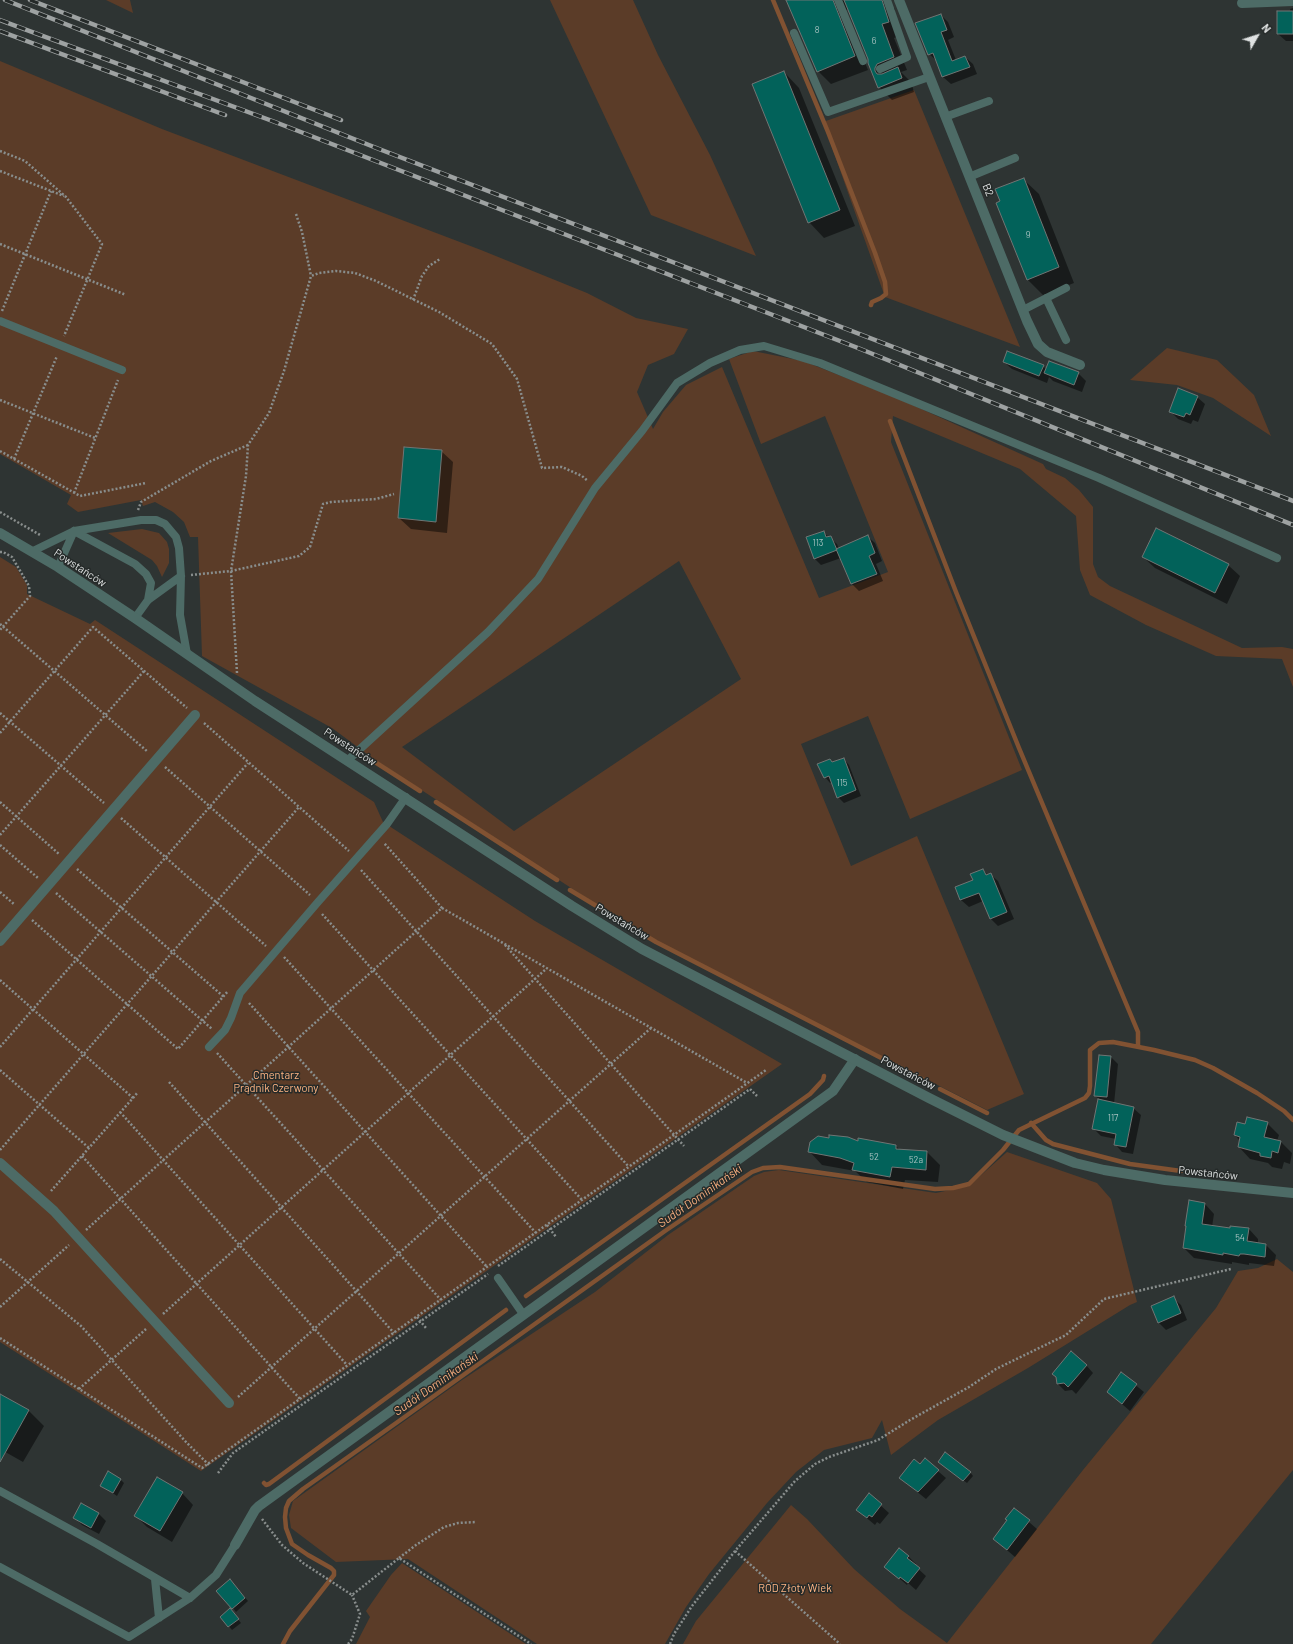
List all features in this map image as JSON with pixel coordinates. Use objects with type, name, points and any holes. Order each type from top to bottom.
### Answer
[{"type":"street","name":"B2","points":[[899,0],[969,177],[1038,344],[1047,352],[1080,365]]},
{"type":"street","points":[[1242,3],[1293,1]]},
{"type":"street","name":"Powstańców","points":[[0,533],[58,567],[135,618],[238,690],[406,797],[572,906],[642,949],[1003,1135],[1075,1163],[1132,1175],[1165,1180],[1293,1192]]},
{"type":"street","points":[[0,941],[195,715]]},
{"type":"street","points":[[235,1545],[255,1510],[523,1314],[833,1091],[855,1059]]},
{"type":"street","points":[[0,1163],[42,1201],[233,1401]]},
{"type":"lane","points":[[838,0],[864,61]]},
{"type":"lane","points":[[880,69],[908,57],[886,0]]},
{"type":"lane","points":[[794,33],[828,112],[930,77]]},
{"type":"lane","points":[[945,117],[990,101]]},
{"type":"lane","points":[[969,177],[1015,158]]},
{"type":"lane","points":[[1023,310],[1066,288]]},
{"type":"lane","points":[[1046,298],[1066,340]]},
{"type":"lane","points":[[0,320],[122,370]]},
{"type":"lane","points":[[348,760],[488,632],[538,580],[595,488],[642,431],[677,383],[710,363],[740,350],[764,346],[820,363],[1099,478],[1277,558]]},
{"type":"lane","points":[[33,551],[74,531],[141,520],[156,520],[165,524],[176,537],[179,548],[181,576],[180,615],[187,654]]},
{"type":"lane","points":[[58,567],[74,531]]},
{"type":"lane","points":[[74,531],[135,564],[146,574],[151,583],[148,600]]},
{"type":"lane","points":[[135,618],[148,600],[181,576]]},
{"type":"lane","points":[[210,1046],[225,1030],[240,993],[314,906],[387,824],[406,797]]},
{"type":"lane","points":[[498,1278],[523,1314]]},
{"type":"lane","points":[[0,1491],[97,1544],[190,1598]]},
{"type":"lane","points":[[0,1567],[129,1637],[190,1598],[216,1575],[235,1545]]},
{"type":"lane","points":[[155,1579],[159,1618]]},
{"type":"path","points":[[0,151],[25,161],[66,197],[102,244]]},
{"type":"path","points":[[0,171],[66,197]]},
{"type":"path","points":[[0,317],[51,191]]},
{"type":"path","points":[[238,690],[231,571],[246,476],[248,445],[268,413],[274,399],[284,371],[311,276],[302,232],[296,214]]},
{"type":"path","points":[[0,244],[126,295]]},
{"type":"path","points":[[413,300],[422,276],[428,266],[440,259]]},
{"type":"path","points":[[311,276],[319,273],[336,271],[355,273],[376,281],[439,312],[492,344],[517,379],[542,468],[562,467],[582,476],[595,488]]},
{"type":"path","points":[[74,493],[122,370]]},
{"type":"path","points":[[0,400],[95,438]]},
{"type":"path","points":[[141,520],[138,508],[142,502],[211,461],[248,445]]},
{"type":"path","points":[[0,451],[80,496],[146,483]]},
{"type":"path","points":[[181,576],[231,571],[299,556],[310,547],[323,504],[331,502],[376,499],[394,494]]},
{"type":"path","points":[[0,552],[12,557],[29,586],[30,596],[0,630]]},
{"type":"path","points":[[0,733],[93,627],[299,807],[355,860],[416,932],[629,1166]]},
{"type":"path","points":[[0,835],[144,671]]},
{"type":"path","points":[[0,713],[275,951],[331,1008],[536,1233]]},
{"type":"path","points":[[0,1047],[248,763]]},
{"type":"path","points":[[0,802],[173,951],[235,1007]]},
{"type":"path","points":[[0,1150],[38,1104],[299,807]]},
{"type":"path","points":[[377,835],[442,908],[747,1084]]},
{"type":"path","points":[[0,845],[202,1021]]},
{"type":"path","points":[[0,892],[178,1049]]},
{"type":"path","points":[[314,906],[582,1200]]},
{"type":"path","points":[[0,1307],[442,908]]},
{"type":"path","points":[[503,943],[675,1134],[684,1146]]},
{"type":"path","points":[[79,1389],[546,969]]},
{"type":"path","points":[[0,980],[32,1010],[133,1098]]},
{"type":"path","points":[[240,993],[290,1046],[487,1266]]},
{"type":"path","points":[[233,1401],[316,1330],[399,1253],[651,1028]]},
{"type":"path","points":[[210,1046],[441,1300]]},
{"type":"path","points":[[0,1070],[89,1148]]},
{"type":"path","points":[[0,1338],[202,1468],[209,1465],[347,1365],[766,1070]]},
{"type":"path","points":[[168,1082],[394,1333]]},
{"type":"path","points":[[42,1201],[138,1092]]},
{"type":"path","points":[[120,1112],[162,1161],[347,1365]]},
{"type":"path","points":[[82,1156],[300,1399]]},
{"type":"path","points":[[547,1225],[556,1237]]},
{"type":"path","points":[[0,1260],[81,1326],[186,1442],[209,1465]]},
{"type":"path","points":[[670,1644],[674,1634],[692,1606],[736,1551],[795,1481],[815,1464],[829,1457],[878,1440],[969,1387],[996,1369],[1066,1335],[1104,1299],[1230,1269]]},
{"type":"path","points":[[417,1316],[426,1328]]},
{"type":"path","points":[[274,1417],[277,1422]]},
{"type":"path","points":[[255,1510],[282,1545],[303,1563],[352,1595],[360,1614],[352,1638],[348,1644]]},
{"type":"path","points":[[352,1595],[416,1545],[444,1527],[458,1523],[476,1522]]},
{"type":"path","points":[[736,1551],[840,1644]]},
{"type":"path","points":[[399,1558],[531,1644]]},
{"type":"green space","points":[[106,0],[130,0],[133,13]]},
{"type":"green space","points":[[550,0],[633,0],[658,55],[710,155],[756,256],[651,215]]},
{"type":"green space","points":[[0,61],[162,129],[481,250],[587,293],[636,318],[688,329],[674,354],[648,365],[637,392],[653,429],[663,412],[686,385],[722,367],[819,598],[888,572],[825,416],[761,444],[729,359],[753,351],[803,361],[897,398],[1043,464],[1046,469],[1065,478],[1079,490],[1093,507],[1093,564],[1098,577],[1110,586],[1242,648],[1282,647],[1293,649],[1293,687],[1282,659],[1216,656],[1146,625],[1090,595],[1080,570],[1076,516],[1020,469],[893,416],[891,442],[1022,770],[910,819],[868,716],[801,744],[851,866],[917,836],[1024,1094],[987,1110],[649,939],[371,757],[332,728],[202,656],[198,537],[190,537],[184,522],[173,512],[155,502],[143,506],[141,500],[78,512],[67,504],[71,495],[0,454]],"holes":[[[679,561],[741,679],[514,831],[402,747]]]},
{"type":"green space","points":[[914,90],[1020,347],[885,297],[823,122]]},
{"type":"green space","points":[[1167,348],[1217,360],[1254,395],[1271,436],[1213,398],[1177,385],[1130,380]]},
{"type":"green space","points":[[142,529],[159,533],[167,542],[169,549],[169,563],[162,577],[157,566],[152,560],[108,533]]},
{"type":"green space","name":"Cmentarz Prądnik Czerwony","points":[[0,557],[16,567],[27,585],[27,594],[90,624],[95,620],[374,802],[383,822],[535,921],[782,1064],[201,1471],[0,1342]]},
{"type":"green space","points":[[1007,1152],[1097,1183],[1111,1199],[1137,1302],[938,1420],[891,1455],[882,1420],[872,1438],[824,1450],[796,1472],[767,1503],[709,1574],[686,1607],[665,1644],[537,1644],[408,1559],[336,1562],[291,1528],[289,1515],[293,1501],[462,1380],[595,1292],[668,1235],[754,1176],[764,1172],[779,1170],[936,1193],[969,1186]]},
{"type":"green space","name":"ROD Złoty Wiek","points":[[1277,1259],[1293,1272],[1293,1470],[1151,1644],[683,1644],[696,1621],[791,1505],[807,1519],[854,1569],[900,1609],[947,1643],[1083,1470],[1216,1308],[1238,1271],[1258,1268]]},
{"type":"green space","points":[[402,1563],[526,1644],[356,1644],[370,1617],[366,1611],[391,1575]]},
{"type":"building","points":[[786,0],[833,0],[855,56],[817,72]]},
{"type":"building","points":[[844,0],[882,0],[889,22],[882,24],[894,57],[877,64],[875,71],[877,74],[882,74],[898,67],[902,78],[878,88]]},
{"type":"building","points":[[1277,11],[1293,11],[1293,34],[1277,34]]},
{"type":"building","points":[[941,14],[947,30],[941,32],[952,61],[965,56],[970,67],[942,77],[933,53],[928,55],[915,23]]},
{"type":"building","points":[[784,71],[840,210],[808,223],[752,84]]},
{"type":"building","points":[[1024,178],[1059,267],[1027,280],[996,203],[1000,201],[995,189]]},
{"type":"building","points":[[1007,351],[1044,365],[1039,376],[1003,362]]},
{"type":"building","points":[[1049,361],[1079,372],[1074,385],[1044,373]]},
{"type":"building","points":[[1178,388],[1198,396],[1190,415],[1186,413],[1184,417],[1169,412]]},
{"type":"building","points":[[404,447],[442,450],[436,522],[398,518]]},
{"type":"building","points":[[1156,528],[1229,564],[1215,593],[1142,557]]},
{"type":"building","points":[[824,531],[826,537],[831,536],[837,550],[814,559],[806,537]]},
{"type":"building","points":[[868,535],[875,553],[869,556],[877,574],[851,584],[836,549]]},
{"type":"building","points":[[844,758],[856,790],[837,798],[829,776],[824,778],[817,764],[830,759],[832,762]]},
{"type":"building","points":[[983,869],[986,875],[991,873],[1007,912],[990,919],[979,893],[960,900],[955,887],[973,880],[970,874]]},
{"type":"building","points":[[1099,1055],[1111,1056],[1107,1097],[1094,1096]]},
{"type":"building","points":[[1098,1099],[1134,1107],[1126,1147],[1114,1145],[1116,1134],[1092,1129]]},
{"type":"building","points":[[1247,1117],[1268,1122],[1264,1137],[1281,1141],[1278,1153],[1272,1151],[1271,1158],[1260,1156],[1260,1153],[1238,1147],[1240,1137],[1234,1135],[1237,1122],[1245,1124]]},
{"type":"building","points":[[829,1135],[848,1137],[858,1141],[858,1138],[896,1145],[896,1149],[927,1151],[926,1170],[892,1167],[890,1177],[852,1170],[854,1163],[840,1158],[808,1152],[810,1142],[818,1136],[829,1138]]},
{"type":"building","points":[[1189,1200],[1205,1203],[1202,1224],[1230,1228],[1230,1226],[1249,1228],[1247,1241],[1266,1244],[1265,1257],[1244,1254],[1240,1254],[1239,1256],[1223,1253],[1223,1255],[1183,1248]]},
{"type":"building","points":[[1174,1296],[1181,1313],[1158,1323],[1151,1306]]},
{"type":"building","points":[[1071,1351],[1087,1365],[1068,1387],[1064,1383],[1057,1384],[1056,1377],[1052,1374]]},
{"type":"building","points":[[1121,1372],[1137,1384],[1122,1404],[1107,1392]]},
{"type":"building","points":[[0,1394],[29,1410],[0,1462]]},
{"type":"building","points":[[945,1452],[971,1472],[963,1481],[938,1462]]},
{"type":"building","points":[[925,1458],[939,1470],[918,1492],[899,1478],[914,1459],[920,1464]]},
{"type":"building","points":[[108,1471],[121,1479],[113,1493],[100,1486]]},
{"type":"building","points":[[157,1477],[183,1492],[160,1531],[134,1516]]},
{"type":"building","points":[[869,1493],[882,1504],[872,1517],[869,1515],[867,1518],[856,1510]]},
{"type":"building","points":[[81,1503],[99,1513],[91,1528],[73,1518]]},
{"type":"building","points":[[1014,1508],[1030,1520],[1007,1550],[993,1539],[1007,1520],[1005,1519]]},
{"type":"building","points":[[899,1548],[909,1556],[907,1558],[920,1568],[908,1583],[900,1577],[899,1579],[884,1567]]},
{"type":"building","points":[[230,1579],[245,1598],[232,1609],[216,1591]]},
{"type":"building","points":[[230,1608],[239,1619],[228,1627],[220,1617]]},
{"type":"waterway","points":[[773,0],[828,132],[885,282],[886,294],[872,302],[871,305]]},
{"type":"waterway","points":[[890,421],[956,592],[1019,748],[1138,1032],[1138,1047]]},
{"type":"waterway","points":[[375,762],[420,791]]},
{"type":"waterway","points":[[436,802],[557,880]]},
{"type":"waterway","points":[[570,890],[656,942],[924,1080]]},
{"type":"waterway","name":"Sudół Dominikański","points":[[283,1644],[290,1631],[334,1575],[334,1571],[331,1568],[292,1544],[286,1528],[285,1517],[286,1508],[289,1501],[303,1489],[665,1231],[752,1172],[763,1168],[780,1167],[935,1189],[953,1188],[969,1184],[1003,1150],[1019,1130],[1085,1098],[1089,1093],[1090,1086],[1090,1050],[1099,1043],[1113,1042],[1195,1060],[1213,1068],[1257,1093],[1284,1111],[1293,1120]]},
{"type":"waterway","points":[[526,1296],[810,1094],[823,1080],[824,1076]]},
{"type":"waterway","points":[[940,1089],[987,1113]]},
{"type":"waterway","points":[[1031,1123],[1046,1140],[1053,1144],[1130,1164],[1181,1171]]},
{"type":"waterway","points":[[264,1483],[266,1485],[269,1484],[506,1310]]},
{"type":"railway","points":[[5,0],[379,149],[1293,501]]},
{"type":"railway","points":[[30,0],[341,120]]},
{"type":"railway","points":[[0,20],[275,122],[858,348],[1293,525]]},
{"type":"railway","points":[[0,31],[225,115]]}]
